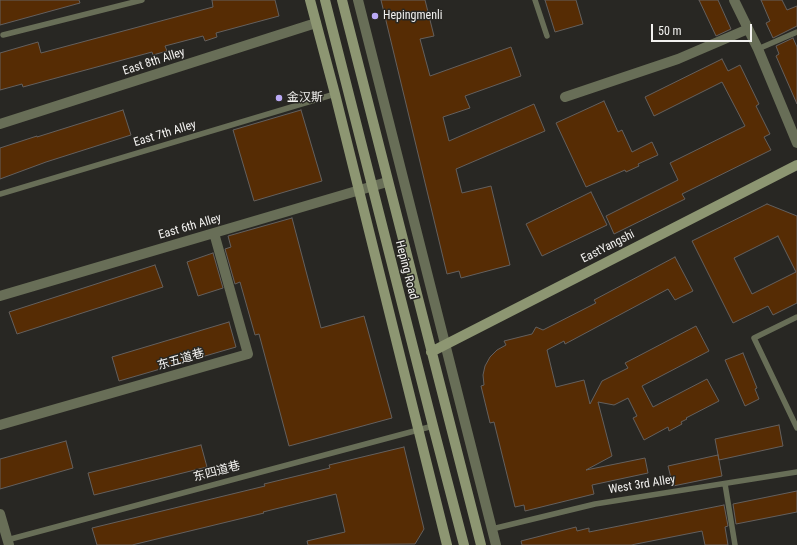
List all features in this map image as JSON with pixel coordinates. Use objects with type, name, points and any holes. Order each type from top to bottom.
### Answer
[{"type":"main road","points":[[310,0],[335,94],[447,545]]},
{"type":"main road","name":"Heping Road","points":[[325,0],[371,187],[464,545]]},
{"type":"main road","name":"Heping Road","points":[[342,0],[387,182],[481,545]]},
{"type":"main road","name":"EastYangshi","points":[[431,352],[444,344],[797,165]]},
{"type":"street","points":[[358,0],[496,545]]},
{"type":"street","points":[[734,0],[758,49],[797,143]]},
{"type":"street","name":"East 8th Alley","points":[[0,124],[316,23]]},
{"type":"street","points":[[565,97],[678,59],[748,29]]},
{"type":"street","name":"East 6th Alley","points":[[0,296],[387,182]]},
{"type":"street","name":"东五道巷","points":[[0,425],[248,354],[214,233]]},
{"type":"street","points":[[0,514],[8,542]]},
{"type":"lane","points":[[3,35],[121,3],[142,0]]},
{"type":"lane","points":[[535,0],[547,36]]},
{"type":"lane","points":[[758,49],[797,32]]},
{"type":"lane","name":"East 7th Alley","points":[[0,194],[335,94]]},
{"type":"lane","points":[[797,317],[754,338],[797,428]]},
{"type":"lane","name":"东四道巷","points":[[8,542],[432,426]]},
{"type":"lane","name":"West 3rd Alley","points":[[492,529],[595,504],[797,472]]},
{"type":"lane","points":[[724,484],[735,545]]},
{"type":"building","points":[[0,0],[79,0],[80,3],[0,25]]},
{"type":"building","points":[[212,0],[275,0],[279,16],[216,33],[217,37],[205,41],[203,36],[165,46],[167,51],[153,55],[152,52],[23,87],[22,84],[0,90],[0,53],[38,42],[41,53],[213,7]]},
{"type":"building","points":[[381,0],[425,0],[434,36],[420,39],[430,76],[511,47],[521,76],[465,96],[470,108],[443,117],[449,141],[534,104],[545,131],[456,169],[462,193],[491,186],[510,265],[461,278],[459,271],[447,274]]},
{"type":"building","points":[[545,0],[576,0],[583,24],[555,32]]},
{"type":"building","points":[[699,0],[718,0],[731,29],[716,36]]},
{"type":"building","points":[[761,0],[782,0],[787,10],[797,6],[797,26],[773,38],[766,23],[770,21]]},
{"type":"building","points":[[793,38],[797,47],[797,104],[776,56],[779,54],[776,46]]},
{"type":"building","points":[[722,59],[728,71],[740,65],[759,104],[756,106],[770,134],[764,137],[771,150],[682,194],[685,199],[614,234],[606,216],[678,180],[670,163],[745,126],[722,82],[654,116],[645,97]]},
{"type":"building","points":[[604,101],[618,132],[622,130],[632,152],[652,142],[658,155],[638,164],[639,166],[626,172],[625,170],[586,187],[556,123]]},
{"type":"building","points":[[123,110],[131,135],[46,162],[0,179],[0,148]]},
{"type":"building","points":[[301,110],[322,181],[254,201],[233,130]]},
{"type":"building","points":[[591,192],[607,225],[542,256],[526,224]]},
{"type":"building","points":[[767,204],[797,216],[797,303],[773,315],[768,306],[733,323],[692,241]],"holes":[[[778,236],[796,272],[752,294],[734,258]]]},
{"type":"building","points":[[292,218],[321,328],[364,316],[392,418],[289,446],[259,334],[255,335],[240,282],[235,284],[225,249],[231,247],[228,236]]},
{"type":"building","points":[[213,253],[223,288],[198,296],[187,262]]},
{"type":"building","points":[[675,257],[693,291],[675,300],[668,289],[565,344],[564,341],[547,350],[556,387],[584,380],[590,404],[602,381],[628,368],[625,363],[696,326],[709,351],[642,386],[653,407],[707,379],[719,401],[686,418],[687,419],[681,422],[682,424],[669,431],[668,427],[644,440],[633,418],[637,416],[628,398],[614,405],[598,402],[612,456],[586,470],[645,458],[648,473],[592,485],[594,494],[525,511],[524,505],[515,507],[494,422],[490,423],[481,386],[484,385],[483,375],[485,366],[490,357],[497,350],[506,345],[504,341],[532,334],[536,327],[543,330],[596,303],[594,300]]},
{"type":"building","points":[[155,265],[163,287],[17,334],[9,312]]},
{"type":"building","points":[[229,322],[236,347],[119,381],[112,357]]},
{"type":"building","points":[[743,353],[757,388],[755,389],[759,399],[745,406],[725,360]]},
{"type":"building","points":[[779,425],[783,446],[719,460],[715,439]]},
{"type":"building","points":[[66,441],[73,468],[0,489],[0,459]]},
{"type":"building","points":[[201,445],[207,467],[94,495],[88,473]]},
{"type":"building","points":[[404,447],[424,529],[415,544],[308,545],[307,541],[345,532],[336,494],[132,545],[97,545],[92,528],[265,486],[264,484],[330,468],[329,465]]},
{"type":"building","points":[[718,455],[722,476],[673,486],[668,466]]},
{"type":"building","points":[[797,491],[797,512],[736,524],[733,504]]},
{"type":"building","points":[[724,505],[728,526],[725,527],[728,545],[705,545],[702,531],[631,545],[522,545],[521,541],[576,527],[577,531],[589,528],[589,532]]},
{"type":"place","name":"Hepingmenli","points":[[375,16]]},
{"type":"place","name":"金汉斯","points":[[279,98]]}]
